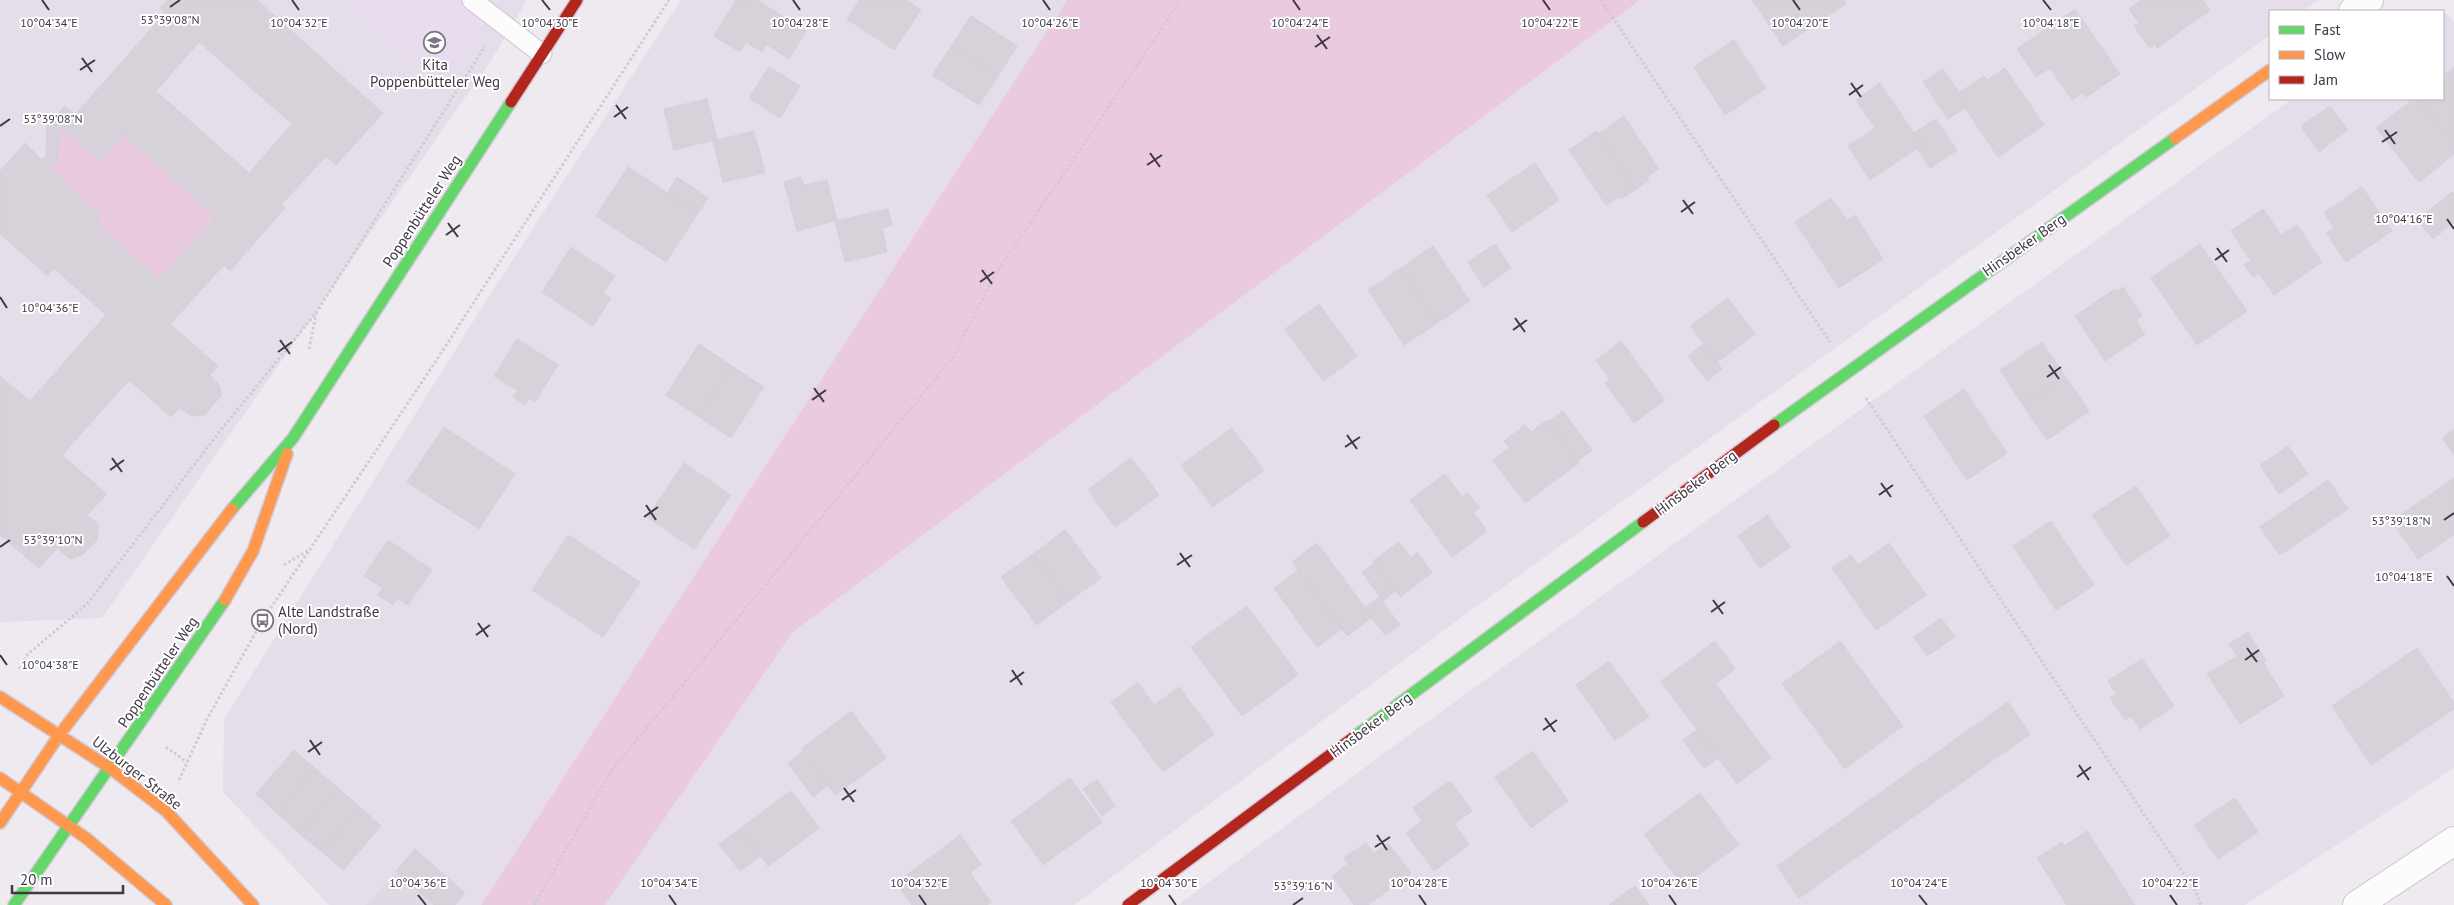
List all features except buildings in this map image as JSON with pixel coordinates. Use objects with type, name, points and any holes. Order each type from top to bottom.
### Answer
[{"type":"main road","name":"Poppenbütteler Weg","points":[[0,823],[60,734],[218,524],[293,438],[577,0]]},
{"type":"main road","name":"Hinsbeker Berg","points":[[1128,905],[1847,371],[2269,71]]},
{"type":"main road","name":"Poppenbütteler Weg","points":[[14,905],[224,601],[248,559],[293,438]]},
{"type":"main road","name":"Ulzburger Straße","points":[[0,697],[110,768],[166,811],[253,905]]},
{"type":"main road","points":[[0,778],[69,824],[127,869],[166,905]]},
{"type":"street","points":[[2355,10],[2369,0]]},
{"type":"street","points":[[2357,905],[2454,841]]},
{"type":"lane","points":[[472,0],[500,24],[542,54]]},
{"type":"path","points":[[166,811],[207,719],[262,621],[313,548],[669,0]]},
{"type":"path","points":[[534,905],[612,770],[951,360],[995,275],[1181,0]]},
{"type":"path","points":[[1601,0],[2196,892],[2201,905]]},
{"type":"path","points":[[28,654],[87,604],[217,435],[316,313],[500,24]]},
{"type":"shaded area","points":[[0,0],[527,0],[492,59],[102,618],[0,622]]},
{"type":"shaded area","name":"Kita Poppenbütteler Weg","points":[[350,0],[500,0],[446,84]]},
{"type":"shaded area","points":[[681,0],[1067,0],[481,905],[329,905],[223,792],[224,719],[486,301]]},
{"type":"shaded area","points":[[1067,0],[1640,0],[793,632],[605,905],[481,905]]},
{"type":"shaded area","points":[[1640,0],[2318,0],[2304,10],[2269,10],[2269,36],[1470,611],[1074,905],[605,905],[793,632]]},
{"type":"shaded area","points":[[2444,13],[2448,14],[2454,22],[2454,768],[2245,905],[1178,905],[1424,724],[2291,100],[2444,100]]},
{"type":"shaded area","points":[[61,128],[100,161],[124,134],[215,218],[159,278],[97,223],[101,217],[49,168]]},
{"type":"shaded area","points":[[396,871],[434,905],[366,905]]},
{"type":"traffic: fast","points":[[232,509],[293,438],[511,102]]},
{"type":"traffic: fast","points":[[1774,425],[2175,138]]},
{"type":"traffic: fast","points":[[1354,737],[1643,522]]},
{"type":"traffic: fast","points":[[14,905],[225,600]]},
{"type":"traffic: slow","points":[[2175,138],[2269,71]]},
{"type":"traffic: slow","points":[[225,600],[253,551],[287,454]]},
{"type":"traffic: slow","points":[[0,823],[60,734],[232,509]]},
{"type":"traffic: slow","points":[[0,697],[110,768],[166,811],[253,905]]},
{"type":"traffic: slow","points":[[0,778],[86,838],[166,905]]},
{"type":"traffic: jam","points":[[511,102],[577,0]]},
{"type":"traffic: jam","points":[[1643,522],[1774,425]]},
{"type":"traffic: jam","points":[[1128,905],[1354,737]]},
{"type":"place","name":"Kita Poppenbütteler Weg","points":[[435,42]]},
{"type":"place","name":"Alte Landstraße (Nord)","points":[[262,621]]}]
